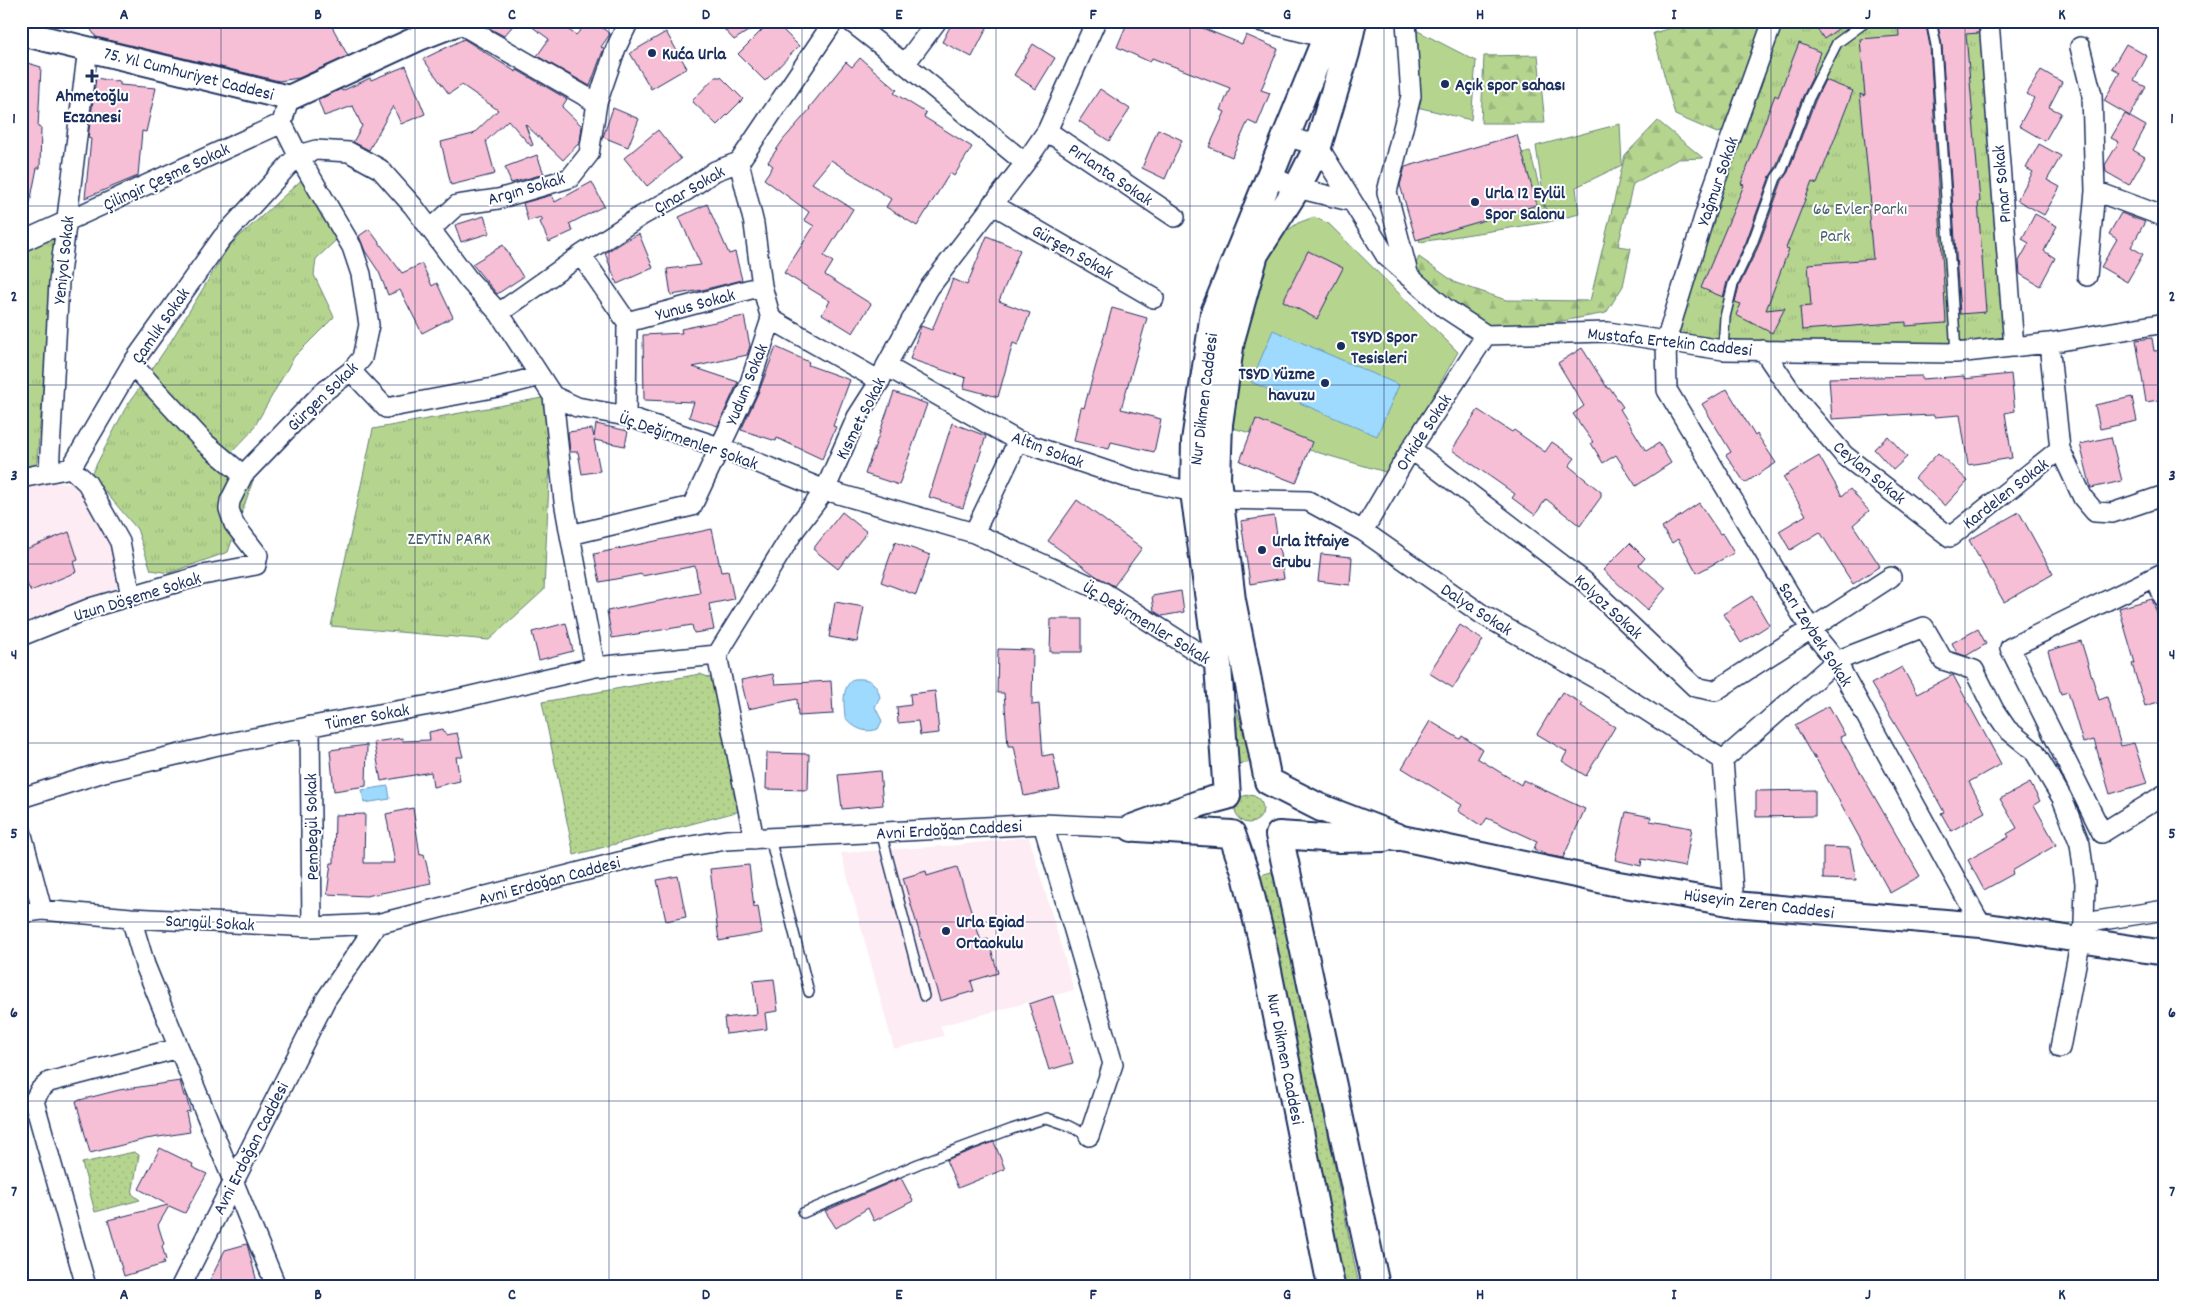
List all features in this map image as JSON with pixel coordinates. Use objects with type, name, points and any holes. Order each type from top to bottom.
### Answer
[{"type":"main road","name":"Nur Dikmen Caddesi","points":[[1268,781],[1232,600],[1217,478],[1219,424],[1231,340],[1255,254],[1297,188],[1318,146],[1346,53],[1353,21]]},
{"type":"main road","name":"Nur Dikmen Caddesi","points":[[1328,29],[1214,313],[1195,441],[1194,492],[1218,665],[1227,796],[1228,794],[1224,805],[1224,816],[1246,875],[1262,941],[1331,1286]]},
{"type":"main road","points":[[1132,828],[1201,803],[1227,796],[1235,786],[1245,780],[1256,779],[1268,781],[1319,807],[1397,837]]},
{"type":"main road","points":[[1132,828],[1232,834],[1243,841],[1254,844],[1265,843],[1279,835],[1287,821],[1288,804],[1280,790],[1268,781]]},
{"type":"main road","points":[[1279,835],[1339,839],[1397,837]]},
{"type":"main road","points":[[1279,835],[1376,1286]]},
{"type":"street","name":"Argın Sokak","points":[[431,229],[457,205],[498,199],[570,178],[589,154],[597,102],[616,48],[629,21]]},
{"type":"street","name":"Çınar Sokak","points":[[499,313],[581,255],[641,216],[686,191],[715,170],[739,162],[834,21]]},
{"type":"street","points":[[850,21],[1025,163]]},
{"type":"street","points":[[905,64],[937,21]]},
{"type":"street","name":"Kısmet Sokak","points":[[717,655],[794,531],[825,490],[857,417],[883,374],[929,288],[1025,163],[1046,130],[1096,21]]},
{"type":"street","points":[[1259,21],[1328,29]]},
{"type":"street","points":[[1406,21],[1412,96],[1387,192],[1409,278]]},
{"type":"street","name":"Yağmur Sokak","points":[[1666,341],[1713,188],[1773,21]]},
{"type":"street","name":"Pınar Sokak","points":[[1989,21],[2014,347]]},
{"type":"street","points":[[459,22],[597,102]]},
{"type":"street","name":"75. Yıl Cumhuriyet Caddesi","points":[[21,33],[289,98],[419,38],[459,22]]},
{"type":"street","points":[[2080,47],[2092,95],[2095,191],[2087,276]]},
{"type":"street","name":"Yeniyol Sokak","points":[[49,472],[59,282],[88,48]]},
{"type":"street","points":[[289,98],[282,123],[298,155],[316,150],[349,152],[380,169],[413,206],[468,279],[499,313],[553,396],[564,501],[595,667]]},
{"type":"street","name":"Çilingir Çeşme Sokak","points":[[21,242],[282,123]]},
{"type":"street","name":"Pırlanta Sokak","points":[[1046,130],[1175,217]]},
{"type":"street","points":[[1286,136],[1318,146],[1350,201],[1386,256],[1445,308],[1486,335]]},
{"type":"street","name":"Çamlık Sokak","points":[[71,468],[132,364],[222,238],[298,155]]},
{"type":"street","name":"Gürgen Sokak","points":[[256,565],[258,555],[234,524],[229,509],[230,501],[243,475],[322,393],[351,371],[362,358],[369,325],[361,274],[352,247],[298,155]]},
{"type":"street","points":[[739,162],[754,224],[762,286],[770,319]]},
{"type":"street","points":[[1270,176],[1297,188],[1350,201]]},
{"type":"street","points":[[2095,191],[2165,217]]},
{"type":"street","name":"Gürşen Sokak","points":[[992,204],[1154,298]]},
{"type":"street","points":[[581,255],[627,322],[626,416]]},
{"type":"street","name":"Yunus Sokak","points":[[627,322],[762,286]]},
{"type":"street","name":"Altın Sokak","points":[[770,319],[1018,441],[1131,480],[1194,492]]},
{"type":"street","name":"Yudum Sokak","points":[[570,535],[692,506],[749,386],[770,319]]},
{"type":"street","name":"Mustafa Ertekin Caddesi","points":[[1486,335],[1608,332],[1722,350],[1956,353],[2049,343],[2165,324]]},
{"type":"street","name":"Orkide Sokak","points":[[1363,531],[1411,449],[1486,335]]},
{"type":"street","name":"Sarı Zeybek Sokak","points":[[1666,341],[1667,390],[1716,468],[1811,630],[1836,661],[1981,926]]},
{"type":"street","points":[[2049,343],[2060,449],[2082,498],[2095,512],[2112,513],[2165,495]]},
{"type":"street","name":"Ceylan Sokak","points":[[1763,350],[1797,400],[1844,455],[1950,537]]},
{"type":"street","points":[[132,364],[205,443],[243,475]]},
{"type":"street","points":[[351,371],[386,408],[498,387],[540,376]]},
{"type":"street","name":"Üç Değirmenler Sokak","points":[[553,396],[577,407],[626,416],[719,447],[825,490],[974,533],[1100,590],[1218,665]]},
{"type":"street","points":[[974,533],[1018,441]]},
{"type":"street","name":"Kolyoz Sokak","points":[[1411,449],[1585,582],[1695,687],[1715,691],[1811,630]]},
{"type":"street","name":"Kardelen Sokak","points":[[1950,537],[2060,449]]},
{"type":"street","points":[[21,478],[71,468],[87,483],[120,542],[131,596]]},
{"type":"street","name":"Dalya Sokak","points":[[1220,498],[1308,501],[1363,531],[1483,615],[1608,685],[1723,760]]},
{"type":"street","name":"Uzun Döşeme Sokak","points":[[21,636],[93,607],[202,575],[256,565]]},
{"type":"street","points":[[2165,600],[2160,575],[2010,648],[2102,833],[2165,794]]},
{"type":"street","points":[[1811,630],[1891,577]]},
{"type":"street","points":[[1734,904],[1723,760],[1836,661],[1924,627],[1943,660],[1974,670],[1994,710],[2007,729],[2034,751],[2062,798],[2080,844],[2085,883],[2083,931],[2060,1048]]},
{"type":"street","points":[[717,655],[762,838]]},
{"type":"street","name":"Tümer Sokak","points":[[21,798],[104,772],[214,746],[310,726],[441,703],[595,667],[717,655]]},
{"type":"street","name":"Pembegül Sokak","points":[[310,726],[312,927]]},
{"type":"street","points":[[1043,824],[1113,1064],[1090,1136]]},
{"type":"street","name":"Avni Erdoğan Caddesi","points":[[181,1286],[326,999],[378,924],[662,851],[726,840],[1043,824],[1132,828]]},
{"type":"street","points":[[21,831],[42,910]]},
{"type":"street","name":"Hüseyin Zeren Caddesi","points":[[1397,837],[1613,883],[1734,904],[1981,926],[2083,931],[2125,946],[2165,953]]},
{"type":"street","name":"Sarıgül Sokak","points":[[21,913],[42,910],[131,918],[312,927],[378,924]]},
{"type":"street","points":[[2083,931],[2165,910]]},
{"type":"street","points":[[131,918],[145,965],[276,1286]]},
{"type":"street","name":"Hüseyin Zeren Caddesi","points":[[2125,946],[2165,971]]},
{"type":"street","points":[[86,1286],[34,1101],[40,1090],[48,1082],[179,1048]]},
{"type":"lane","points":[[1722,350],[1725,317],[1733,284],[1752,244],[1776,178],[1782,170],[1810,98],[1837,43],[1867,21]]},
{"type":"lane","points":[[1931,21],[1936,44],[1956,353]]},
{"type":"lane","points":[[882,832],[924,996]]},
{"type":"lane","points":[[762,838],[809,992]]},
{"type":"lane","points":[[803,1213],[918,1164],[1047,1118],[1068,1124],[1090,1136]]},
{"type":"shaded area","points":[[35,483],[87,483],[129,583],[21,628],[21,486]]},
{"type":"shaded area","points":[[1029,837],[1074,990],[940,1026],[944,1036],[894,1049],[841,853],[958,845]]},
{"type":"green space","points":[[1697,21],[1764,21],[1727,131],[1717,133],[1675,115],[1653,33]]},
{"type":"green space","name":"66 Evler Parkı","points":[[1773,21],[1989,21],[2014,347],[1666,341]]},
{"type":"green space","name":"Açık spor sahası","points":[[1412,28],[1476,61],[1471,120],[1417,107]]},
{"type":"green space","points":[[1538,55],[1545,123],[1481,123],[1484,56]]},
{"type":"green space","points":[[1658,121],[1703,158],[1678,159],[1633,184],[1618,246],[1631,248],[1623,286],[1606,313],[1486,335],[1409,278],[1419,257],[1456,283],[1506,300],[1590,301],[1625,155]]},
{"type":"green space","name":"Urla 12 Eylül Spor Salonu","points":[[1620,124],[1622,165],[1576,187],[1579,214],[1548,222],[1420,242],[1401,183],[1530,151],[1546,214],[1536,146]]},
{"type":"green space","points":[[308,174],[349,228],[316,259],[314,275],[334,317],[294,357],[252,431],[230,454],[257,469],[228,552],[169,573],[151,570],[137,529],[91,475],[125,409],[171,341],[229,246]]},
{"type":"green space","name":"TSYD Spor Tesisleri","points":[[1314,217],[1329,224],[1458,352],[1389,473],[1219,424],[1255,254],[1298,223]]},
{"type":"green space","points":[[57,232],[35,483],[21,486],[21,249]]},
{"type":"green space","name":"ZEYTİN PARK","points":[[553,396],[544,590],[489,640],[331,626],[373,429]]},
{"type":"green space","points":[[700,674],[716,680],[740,811],[574,855],[542,702]]},
{"type":"green space","points":[[1232,695],[1253,761],[1234,765]]},
{"type":"green space","points":[[1249,795],[1259,799],[1263,809],[1259,819],[1249,823],[1239,819],[1235,809],[1239,799]]},
{"type":"green space","points":[[1275,871],[1359,1286],[1340,1286],[1257,876]]},
{"type":"green space","points":[[134,1152],[139,1155],[132,1194],[140,1200],[95,1212],[82,1163]]},
{"type":"water","name":"TSYD Yüzme havuzu","points":[[1273,330],[1399,385],[1377,436],[1251,382]]},
{"type":"water","points":[[854,679],[868,680],[876,687],[880,697],[875,707],[882,721],[878,729],[868,731],[860,729],[845,717],[845,691]]},
{"type":"water","points":[[388,786],[390,799],[364,803],[362,790]]},
{"type":"building","points":[[85,21],[329,21],[348,56],[299,78],[279,81],[96,37]]},
{"type":"building","points":[[492,21],[517,21],[504,36],[487,27]]},
{"type":"building","points":[[524,21],[555,21],[576,35],[589,21],[594,21],[610,34],[601,47],[604,48],[590,86],[537,56],[549,39]]},
{"type":"building","points":[[730,21],[764,21],[734,40],[723,28]]},
{"type":"building","points":[[771,21],[774,21],[799,46],[765,81],[738,54]]},
{"type":"building","points":[[953,21],[978,21],[988,26],[972,57],[942,42]]},
{"type":"building","points":[[1128,21],[1185,21],[1242,44],[1246,35],[1278,49],[1261,90],[1270,93],[1257,125],[1248,121],[1232,157],[1209,147],[1225,112],[1221,110],[1230,88],[1152,58],[1150,62],[1117,47]]},
{"type":"building","points":[[1812,21],[1849,21],[1824,39]]},
{"type":"building","points":[[1898,21],[1925,21],[1930,46],[1946,323],[1906,326],[1906,322],[1802,330],[1800,307],[1811,306],[1808,264],[1873,259],[1868,205],[1871,205],[1860,94],[1865,96],[1860,39],[1899,36]]},
{"type":"building","points":[[1937,21],[1978,21],[1979,33],[1966,34],[1980,202],[1978,202],[1986,312],[1960,314],[1942,45]]},
{"type":"building","points":[[666,32],[687,68],[651,89],[630,53]]},
{"type":"building","points":[[464,39],[516,72],[517,70],[567,99],[562,107],[582,126],[580,142],[563,160],[525,124],[533,145],[531,146],[508,120],[486,141],[495,174],[451,185],[441,142],[473,134],[498,110],[462,85],[449,94],[423,59]]},
{"type":"building","points":[[1799,43],[1820,52],[1813,76],[1803,96],[1776,167],[1770,176],[1746,242],[1727,282],[1723,297],[1701,288],[1744,185],[1741,184],[1775,95],[1778,97]]},
{"type":"building","points":[[1033,44],[1055,58],[1036,89],[1014,75]]},
{"type":"building","points":[[2126,44],[2147,56],[2134,81],[2146,87],[2130,116],[2104,101],[2120,72],[2112,68]]},
{"type":"building","points":[[860,58],[897,90],[894,93],[926,113],[924,117],[972,147],[954,176],[950,173],[917,226],[886,207],[891,199],[831,160],[812,183],[853,209],[824,256],[833,262],[825,275],[871,304],[853,333],[822,314],[830,301],[784,273],[814,226],[804,220],[809,212],[764,179],[773,166],[768,162],[783,140],[810,109],[846,62],[852,67]]},
{"type":"building","points":[[21,61],[41,67],[38,127],[41,128],[40,168],[37,168],[28,213],[21,213]]},
{"type":"building","points":[[406,66],[425,114],[401,124],[393,106],[369,150],[353,142],[362,126],[353,106],[324,116],[318,100],[341,89],[342,91],[370,78],[371,80]]},
{"type":"building","points":[[2041,70],[2062,82],[2049,107],[2061,113],[2045,141],[2019,126],[2034,98],[2027,94]]},
{"type":"building","points":[[715,77],[721,77],[743,99],[717,125],[692,101]]},
{"type":"building","points":[[96,78],[120,82],[120,85],[156,88],[146,132],[142,131],[138,176],[85,198],[91,139],[88,138]]},
{"type":"building","points":[[1825,80],[1853,91],[1817,184],[1812,182],[1786,248],[1789,249],[1766,310],[1785,308],[1772,333],[1736,315],[1741,304],[1735,302],[1739,286],[1758,247],[1782,181],[1788,172]]},
{"type":"building","points":[[1100,89],[1130,109],[1109,141],[1079,121]]},
{"type":"building","points":[[613,108],[639,119],[628,147],[603,137]]},
{"type":"building","points":[[2125,114],[2146,126],[2133,150],[2145,157],[2129,185],[2106,172],[2105,165],[2119,142],[2111,138]]},
{"type":"building","points":[[1158,129],[1182,140],[1165,179],[1142,168]]},
{"type":"building","points":[[658,130],[681,159],[647,186],[624,158]]},
{"type":"building","name":"Urla 12 Eylül Spor Salonu","points":[[1517,135],[1537,205],[1416,240],[1400,185],[1405,167]]},
{"type":"building","points":[[2039,144],[2061,156],[2047,180],[2060,187],[2044,215],[2017,200],[2033,172],[2026,168]]},
{"type":"building","points":[[537,155],[544,174],[511,183],[505,167]]},
{"type":"building","points":[[592,182],[604,206],[569,224],[573,231],[549,242],[540,222],[543,220],[541,217],[528,221],[523,203],[552,195],[555,202]]},
{"type":"building","points":[[707,204],[729,254],[735,252],[742,280],[702,290],[671,295],[667,269],[701,265],[679,217]]},
{"type":"building","points":[[2121,213],[2145,222],[2131,247],[2143,254],[2127,282],[2101,267],[2117,239],[2109,234]]},
{"type":"building","points":[[2035,214],[2057,226],[2044,251],[2055,258],[2040,286],[2020,274],[2019,261],[2029,243],[2022,239]]},
{"type":"building","points":[[484,216],[490,233],[461,242],[455,225]]},
{"type":"building","points":[[369,229],[402,273],[422,264],[432,286],[437,283],[453,317],[422,333],[400,290],[388,295],[379,272],[365,251],[359,236]]},
{"type":"building","points":[[639,234],[653,268],[617,284],[605,253]]},
{"type":"building","points":[[987,236],[1020,250],[999,301],[1030,313],[1018,345],[1013,343],[998,397],[964,388],[966,378],[910,359],[921,326],[932,330],[953,279],[967,285]]},
{"type":"building","points":[[503,245],[523,277],[497,294],[472,264]]},
{"type":"building","points":[[1308,251],[1343,268],[1317,319],[1283,301]]},
{"type":"building","points":[[1112,308],[1147,318],[1121,409],[1161,419],[1154,452],[1111,442],[1109,449],[1074,441],[1081,407],[1084,408]]},
{"type":"building","points":[[744,316],[750,346],[747,355],[693,367],[738,382],[718,426],[689,417],[694,402],[644,400],[643,335],[682,333],[681,329]]},
{"type":"building","points":[[2152,338],[2154,351],[2165,350],[2165,399],[2146,402],[2136,340]]},
{"type":"building","points":[[776,347],[809,362],[808,365],[850,380],[833,426],[836,427],[822,459],[777,438],[776,441],[741,430]]},
{"type":"building","points":[[1582,348],[1608,389],[1610,388],[1623,407],[1620,409],[1646,451],[1659,443],[1671,463],[1636,486],[1616,455],[1603,463],[1591,443],[1593,442],[1573,414],[1584,406],[1558,363]]},
{"type":"building","points":[[2011,374],[2015,411],[2005,413],[2012,458],[1968,465],[1960,415],[1910,416],[1912,414],[1832,419],[1829,378],[1922,376],[1922,379],[1964,376],[1964,379]]},
{"type":"building","points":[[1727,389],[1755,436],[1757,434],[1776,463],[1745,483],[1726,455],[1731,452],[1702,404]]},
{"type":"building","points":[[894,392],[927,404],[899,485],[865,474]]},
{"type":"building","points":[[2132,397],[2137,421],[2100,429],[2095,405]]},
{"type":"building","points":[[1478,410],[1512,432],[1514,430],[1545,452],[1552,442],[1575,458],[1569,466],[1601,492],[1601,497],[1580,526],[1546,499],[1535,515],[1512,498],[1515,494],[1452,450]]},
{"type":"building","points":[[1256,419],[1312,442],[1296,483],[1240,461]]},
{"type":"building","points":[[952,423],[986,436],[963,508],[929,497]]},
{"type":"building","points":[[596,424],[628,431],[625,446],[594,440],[600,471],[582,474],[578,452],[570,452],[568,432],[592,429],[594,437]]},
{"type":"building","points":[[1888,436],[1907,457],[1893,470],[1874,449]]},
{"type":"building","points":[[2111,437],[2122,481],[2091,488],[2080,444]]},
{"type":"building","points":[[1938,453],[1968,481],[1945,506],[1915,478]]},
{"type":"building","points":[[1819,456],[1842,496],[1850,489],[1869,511],[1853,525],[1880,566],[1853,584],[1820,532],[1790,550],[1779,531],[1806,515],[1783,477]]},
{"type":"building","points":[[1077,500],[1142,548],[1114,586],[1096,576],[1048,541]]},
{"type":"building","points":[[1699,503],[1720,534],[1722,533],[1734,553],[1697,573],[1678,539],[1672,543],[1662,528]]},
{"type":"building","points":[[842,512],[867,532],[838,569],[813,549]]},
{"type":"building","points":[[2019,512],[2053,574],[2004,602],[1969,540]]},
{"type":"building","name":"Urla İtfaiye Grubu","points":[[1274,516],[1284,578],[1250,584],[1241,521]]},
{"type":"building","points":[[712,529],[721,572],[728,571],[734,599],[709,604],[714,630],[694,633],[692,625],[612,638],[607,611],[700,593],[695,566],[600,582],[594,554]]},
{"type":"building","points":[[69,532],[78,560],[73,562],[76,572],[31,591],[21,574],[21,551]]},
{"type":"building","points":[[895,542],[930,555],[916,595],[881,582]]},
{"type":"building","points":[[1630,543],[1645,558],[1639,565],[1666,588],[1647,610],[1603,570]]},
{"type":"building","points":[[1321,554],[1352,557],[1350,585],[1318,581]]},
{"type":"building","points":[[1181,591],[1184,612],[1162,616],[1154,611],[1152,596]]},
{"type":"building","points":[[1752,596],[1769,625],[1741,643],[1723,614]]},
{"type":"building","points":[[2152,599],[2165,637],[2165,642],[2160,643],[2165,660],[2165,700],[2145,706],[2132,664],[2135,663],[2119,608]]},
{"type":"building","points":[[835,602],[864,607],[857,642],[829,637]]},
{"type":"building","points":[[1051,619],[1082,619],[1082,652],[1050,652]]},
{"type":"building","points":[[566,623],[573,651],[539,660],[532,632]]},
{"type":"building","points":[[1460,625],[1483,640],[1453,688],[1429,673]]},
{"type":"building","points":[[1978,629],[1986,644],[1966,656],[1957,653],[1952,643]]},
{"type":"building","points":[[2081,641],[2099,700],[2107,697],[2121,746],[2134,743],[2147,783],[2110,794],[2094,740],[2083,743],[2068,692],[2061,694],[2048,651]]},
{"type":"building","points":[[998,649],[1033,650],[1032,705],[1039,704],[1043,756],[1053,754],[1060,789],[1024,796],[1014,746],[1008,746],[1004,693],[997,693]]},
{"type":"building","points":[[1902,667],[1917,694],[1953,675],[2001,764],[1969,782],[1985,812],[1951,831],[1941,813],[1944,812],[1914,756],[1871,684]]},
{"type":"building","points":[[773,674],[775,684],[831,681],[833,714],[798,716],[797,699],[748,709],[741,680]]},
{"type":"building","points":[[935,691],[939,733],[920,735],[918,721],[898,723],[897,707],[911,705],[910,694]]},
{"type":"building","points":[[1562,692],[1583,704],[1581,706],[1615,727],[1586,776],[1562,761],[1567,752],[1537,734]]},
{"type":"building","points":[[1829,706],[1845,735],[1840,737],[1920,876],[1890,893],[1814,755],[1814,759],[1795,725]]},
{"type":"building","points":[[1430,721],[1460,739],[1462,736],[1482,749],[1477,758],[1521,785],[1523,780],[1585,809],[1563,858],[1547,855],[1534,849],[1537,841],[1487,818],[1482,826],[1458,811],[1462,805],[1402,768]]},
{"type":"building","points":[[443,729],[446,735],[457,733],[463,757],[456,757],[460,781],[433,787],[431,772],[381,781],[374,742],[402,738],[403,741],[430,740],[429,732]]},
{"type":"building","points":[[367,745],[366,786],[334,791],[330,750]]},
{"type":"building","points":[[767,753],[809,754],[808,790],[766,789]]},
{"type":"building","points":[[880,771],[883,805],[842,809],[838,775]]},
{"type":"building","points":[[2030,783],[2040,801],[2034,805],[2056,845],[2012,871],[2013,874],[1984,890],[1968,860],[2009,837],[2007,834],[2017,828],[2000,799]]},
{"type":"building","points":[[1815,790],[1815,816],[1756,817],[1756,791]]},
{"type":"building","points":[[413,808],[420,855],[424,854],[431,883],[366,896],[327,894],[331,863],[334,863],[335,815],[365,814],[364,863],[395,863],[386,814]]},
{"type":"building","points":[[1626,812],[1651,817],[1650,821],[1692,828],[1685,867],[1642,859],[1641,866],[1615,860]]},
{"type":"building","points":[[1823,847],[1850,848],[1856,880],[1823,879]]},
{"type":"building","points":[[749,865],[754,907],[758,906],[762,933],[719,941],[710,869]]},
{"type":"building","name":"Urla Egiad Ortaokulu","points":[[957,867],[981,941],[988,939],[998,973],[971,981],[974,991],[940,1001],[903,878],[926,871],[927,876]]},
{"type":"building","points":[[678,876],[686,917],[666,921],[657,880]]},
{"type":"building","points":[[774,979],[778,1011],[765,1013],[767,1029],[726,1034],[724,1018],[757,1014],[753,981]]},
{"type":"building","points":[[1053,996],[1073,1063],[1049,1070],[1029,1004]]},
{"type":"building","points":[[180,1081],[190,1111],[186,1112],[190,1132],[146,1139],[90,1153],[76,1101],[119,1090]]},
{"type":"building","points":[[994,1142],[1005,1169],[958,1188],[946,1160]]},
{"type":"building","points":[[160,1148],[193,1164],[192,1167],[207,1174],[185,1213],[169,1206],[158,1225],[164,1244],[162,1246],[166,1260],[163,1261],[164,1264],[124,1276],[108,1220],[168,1205],[139,1189]]},
{"type":"building","points":[[901,1178],[913,1201],[874,1221],[868,1208],[836,1228],[825,1211]]},
{"type":"building","points":[[247,1244],[257,1282],[253,1283],[254,1286],[207,1286],[225,1250]]},
{"type":"place","name":"Kuća Urla","points":[[652,53]]},
{"type":"place","name":"Ahmetoğlu Eczanesi","points":[[92,76]]},
{"type":"place","name":"Açık spor sahası","points":[[1445,84]]},
{"type":"place","name":"Urla 12 Eylül Spor Salonu","points":[[1475,202]]},
{"type":"place","name":"TSYD Spor Tesisleri","points":[[1341,346]]},
{"type":"place","name":"TSYD Yüzme havuzu","points":[[1325,383]]},
{"type":"place","name":"Urla İtfaiye Grubu","points":[[1262,550]]},
{"type":"place","name":"Urla Egiad Ortaokulu","points":[[946,931]]},
{"type":"park label","name":"Park","points":[[1835,235]]}]
